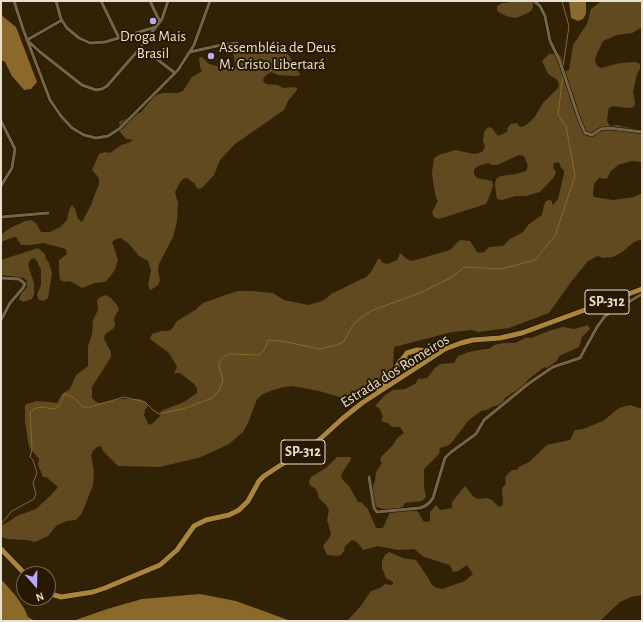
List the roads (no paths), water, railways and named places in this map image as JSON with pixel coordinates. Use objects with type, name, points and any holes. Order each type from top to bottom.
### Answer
[{"type":"main road","name":"Estrada dos Romeiros","points":[[56,595],[61,597],[93,592],[118,583],[160,564],[177,550],[194,526],[206,520],[229,515],[240,510],[248,501],[264,476],[319,440],[350,412],[377,392],[442,351],[474,340],[500,338],[522,333],[642,289]]},
{"type":"main road","points":[[377,392],[404,356],[417,350],[442,351]]},
{"type":"main road","points":[[400,361],[410,361],[412,370]]},
{"type":"main road","points":[[1,549],[17,566]]},
{"type":"street","points":[[14,1],[46,90],[56,109],[72,128],[84,135],[102,138],[119,129],[178,70],[190,52],[210,1]]},
{"type":"street","points":[[56,1],[62,20],[70,31],[79,38],[90,43],[105,42],[156,27]]},
{"type":"street","points":[[101,1],[119,38]]},
{"type":"street","points":[[150,1],[160,22]]},
{"type":"street","points":[[27,40],[82,85],[96,90],[102,89],[108,86],[160,22],[168,1]]},
{"type":"street","points":[[534,1],[540,6],[545,16],[550,41],[561,64],[585,133],[592,135],[601,129],[609,128],[642,132]]},
{"type":"street","points":[[27,40],[62,20]]},
{"type":"street","points":[[190,52],[237,43]]},
{"type":"street","points":[[141,47],[175,73]]},
{"type":"street","points":[[1,121],[15,149],[12,168],[1,186]]},
{"type":"street","points":[[1,217],[48,213]]},
{"type":"street","points":[[1,278],[19,279],[25,284],[10,303],[1,320]]},
{"type":"street","points":[[369,477],[374,508],[377,512],[404,510],[425,506],[433,498],[445,458],[451,452],[476,434],[484,420],[528,384],[553,367],[580,358],[597,327],[605,316],[642,294]]},
{"type":"waterway","points":[[562,1],[569,26],[563,67]]},
{"type":"waterway","points":[[1,524],[12,511],[34,499],[36,494],[33,483],[37,473],[33,460],[30,457],[32,449],[30,412],[36,408],[57,408],[62,401],[63,395],[66,394],[87,408],[124,397],[145,402],[159,414],[186,408],[212,398],[219,391],[223,380],[219,363],[223,357],[229,354],[259,355],[265,349],[268,340],[282,341],[319,349],[337,345],[344,341],[353,325],[371,311],[422,292],[452,277],[464,267],[501,269],[535,260],[555,236],[575,176],[566,126],[558,115],[563,74]]},
{"type":"place","name":"Droga Mais Brasil","points":[[153,21]]},
{"type":"place","name":"Assembléia de Deus M. Cristo Libertará","points":[[211,56]]}]
